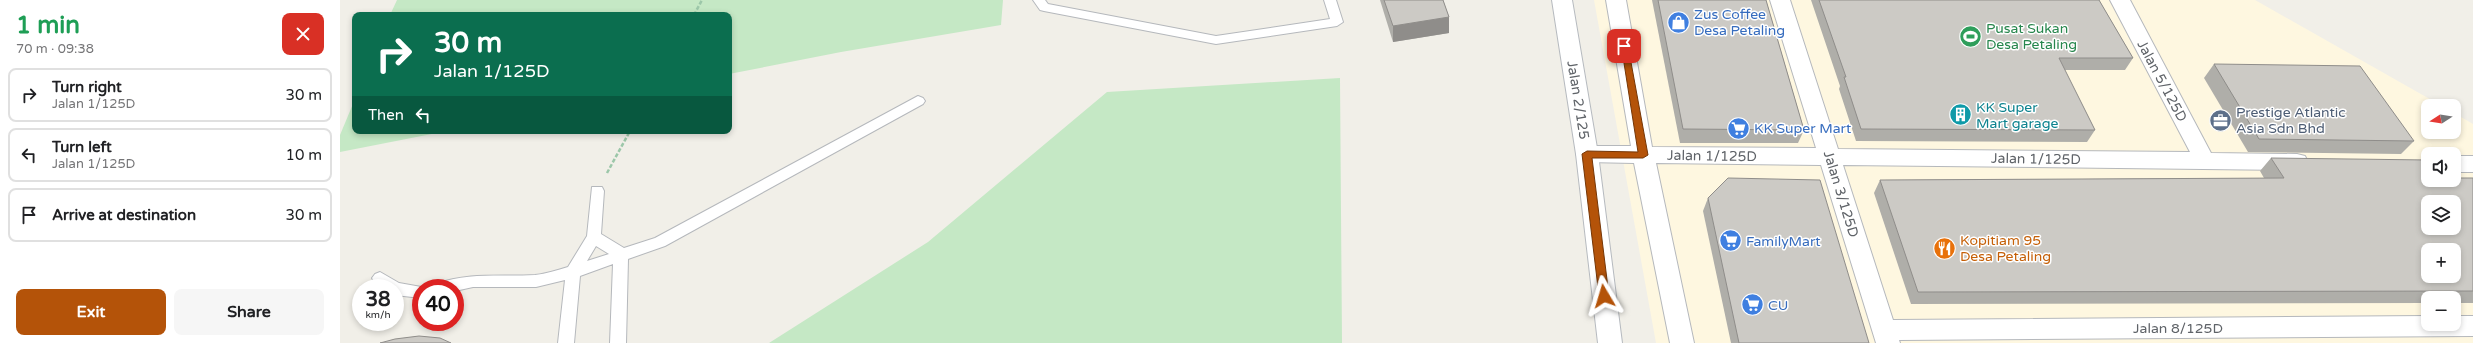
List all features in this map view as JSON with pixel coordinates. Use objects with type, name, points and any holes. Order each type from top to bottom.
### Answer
[{"type":"street","name":"Jalan 2/125","points":[[1562,0],[1587,154],[1610,343]]},
{"type":"street","points":[[1616,0],[1643,155],[1682,343]]},
{"type":"street","name":"Jalan 3/125D","points":[[1780,0],[1886,336]]},
{"type":"street","name":"Jalan 5/125D","points":[[2120,0],[2205,161]]},
{"type":"street","name":"Jalan 1/125D","points":[[1587,154],[2316,162]]},
{"type":"street","points":[[2461,164],[2473,164]]},
{"type":"street","name":"Jalan 8/125D","points":[[1886,336],[2473,326]]},
{"type":"lane","points":[[1039,0],[1044,7],[1216,40],[1337,22],[1330,0]]},
{"type":"lane","points":[[464,283],[473,281],[536,281],[573,272],[621,254],[660,242],[918,101]]},
{"type":"lane","points":[[566,343],[573,272],[594,237],[597,191]]},
{"type":"lane","points":[[594,237],[621,254]]},
{"type":"lane","points":[[618,343],[621,254]]},
{"type":"path","points":[[696,12],[702,0]]},
{"type":"path","points":[[597,191],[628,134]]},
{"type":"shaded area","points":[[1594,0],[2255,0],[2430,99],[2421,99],[2421,139],[2461,139],[2461,117],[2473,124],[2473,343],[1656,343]]},
{"type":"green space","points":[[397,0],[1003,0],[1001,25],[841,52],[732,73],[732,12],[391,12]]},
{"type":"green space","points":[[1340,78],[1342,343],[769,343],[928,242],[1107,92]]},
{"type":"green space","points":[[352,106],[352,134],[432,134],[340,152],[340,135]]},
{"type":"building","points":[[1384,0],[1443,0],[1449,17],[1393,26]]},
{"type":"building","points":[[1658,0],[1766,0],[1804,130],[1683,129]]},
{"type":"building","name":"Pusat Sukan Desa Petaling","points":[[1819,0],[2099,0],[2133,58],[2059,58],[2095,130],[1861,129],[1844,77],[1846,77]]},
{"type":"building","points":[[2214,64],[2360,66],[2414,141],[2259,139]]},
{"type":"building","points":[[2271,158],[2421,160],[2421,187],[2461,187],[2461,178],[2473,178],[2473,291],[1918,292],[1880,180],[2284,178]]},
{"type":"building","points":[[1728,178],[1820,180],[1869,343],[1739,343],[1708,198]]},
{"type":"building","points":[[419,336],[440,338],[451,343],[380,343],[395,339]]},
{"type":"place","name":"Zus Coffee Desa Petaling","points":[[1679,22]]},
{"type":"place","name":"Pusat Sukan Desa Petaling","points":[[1970,36]]},
{"type":"place","name":"KK Super Mart garage","points":[[1961,115]]},
{"type":"place","name":"Prestige Atlantic Asia Sdn Bhd","points":[[2220,120]]},
{"type":"place","name":"KK Super Mart","points":[[1739,128]]},
{"type":"place","name":"FamilyMart","points":[[1731,241]]},
{"type":"place","name":"Kopitiam 95 Desa Petaling","points":[[1944,248]]},
{"type":"place","name":"CU","points":[[1752,305]]},
{"type":"route","points":[[1604,296],[1587,154],[1643,155],[1624,46]]}]
